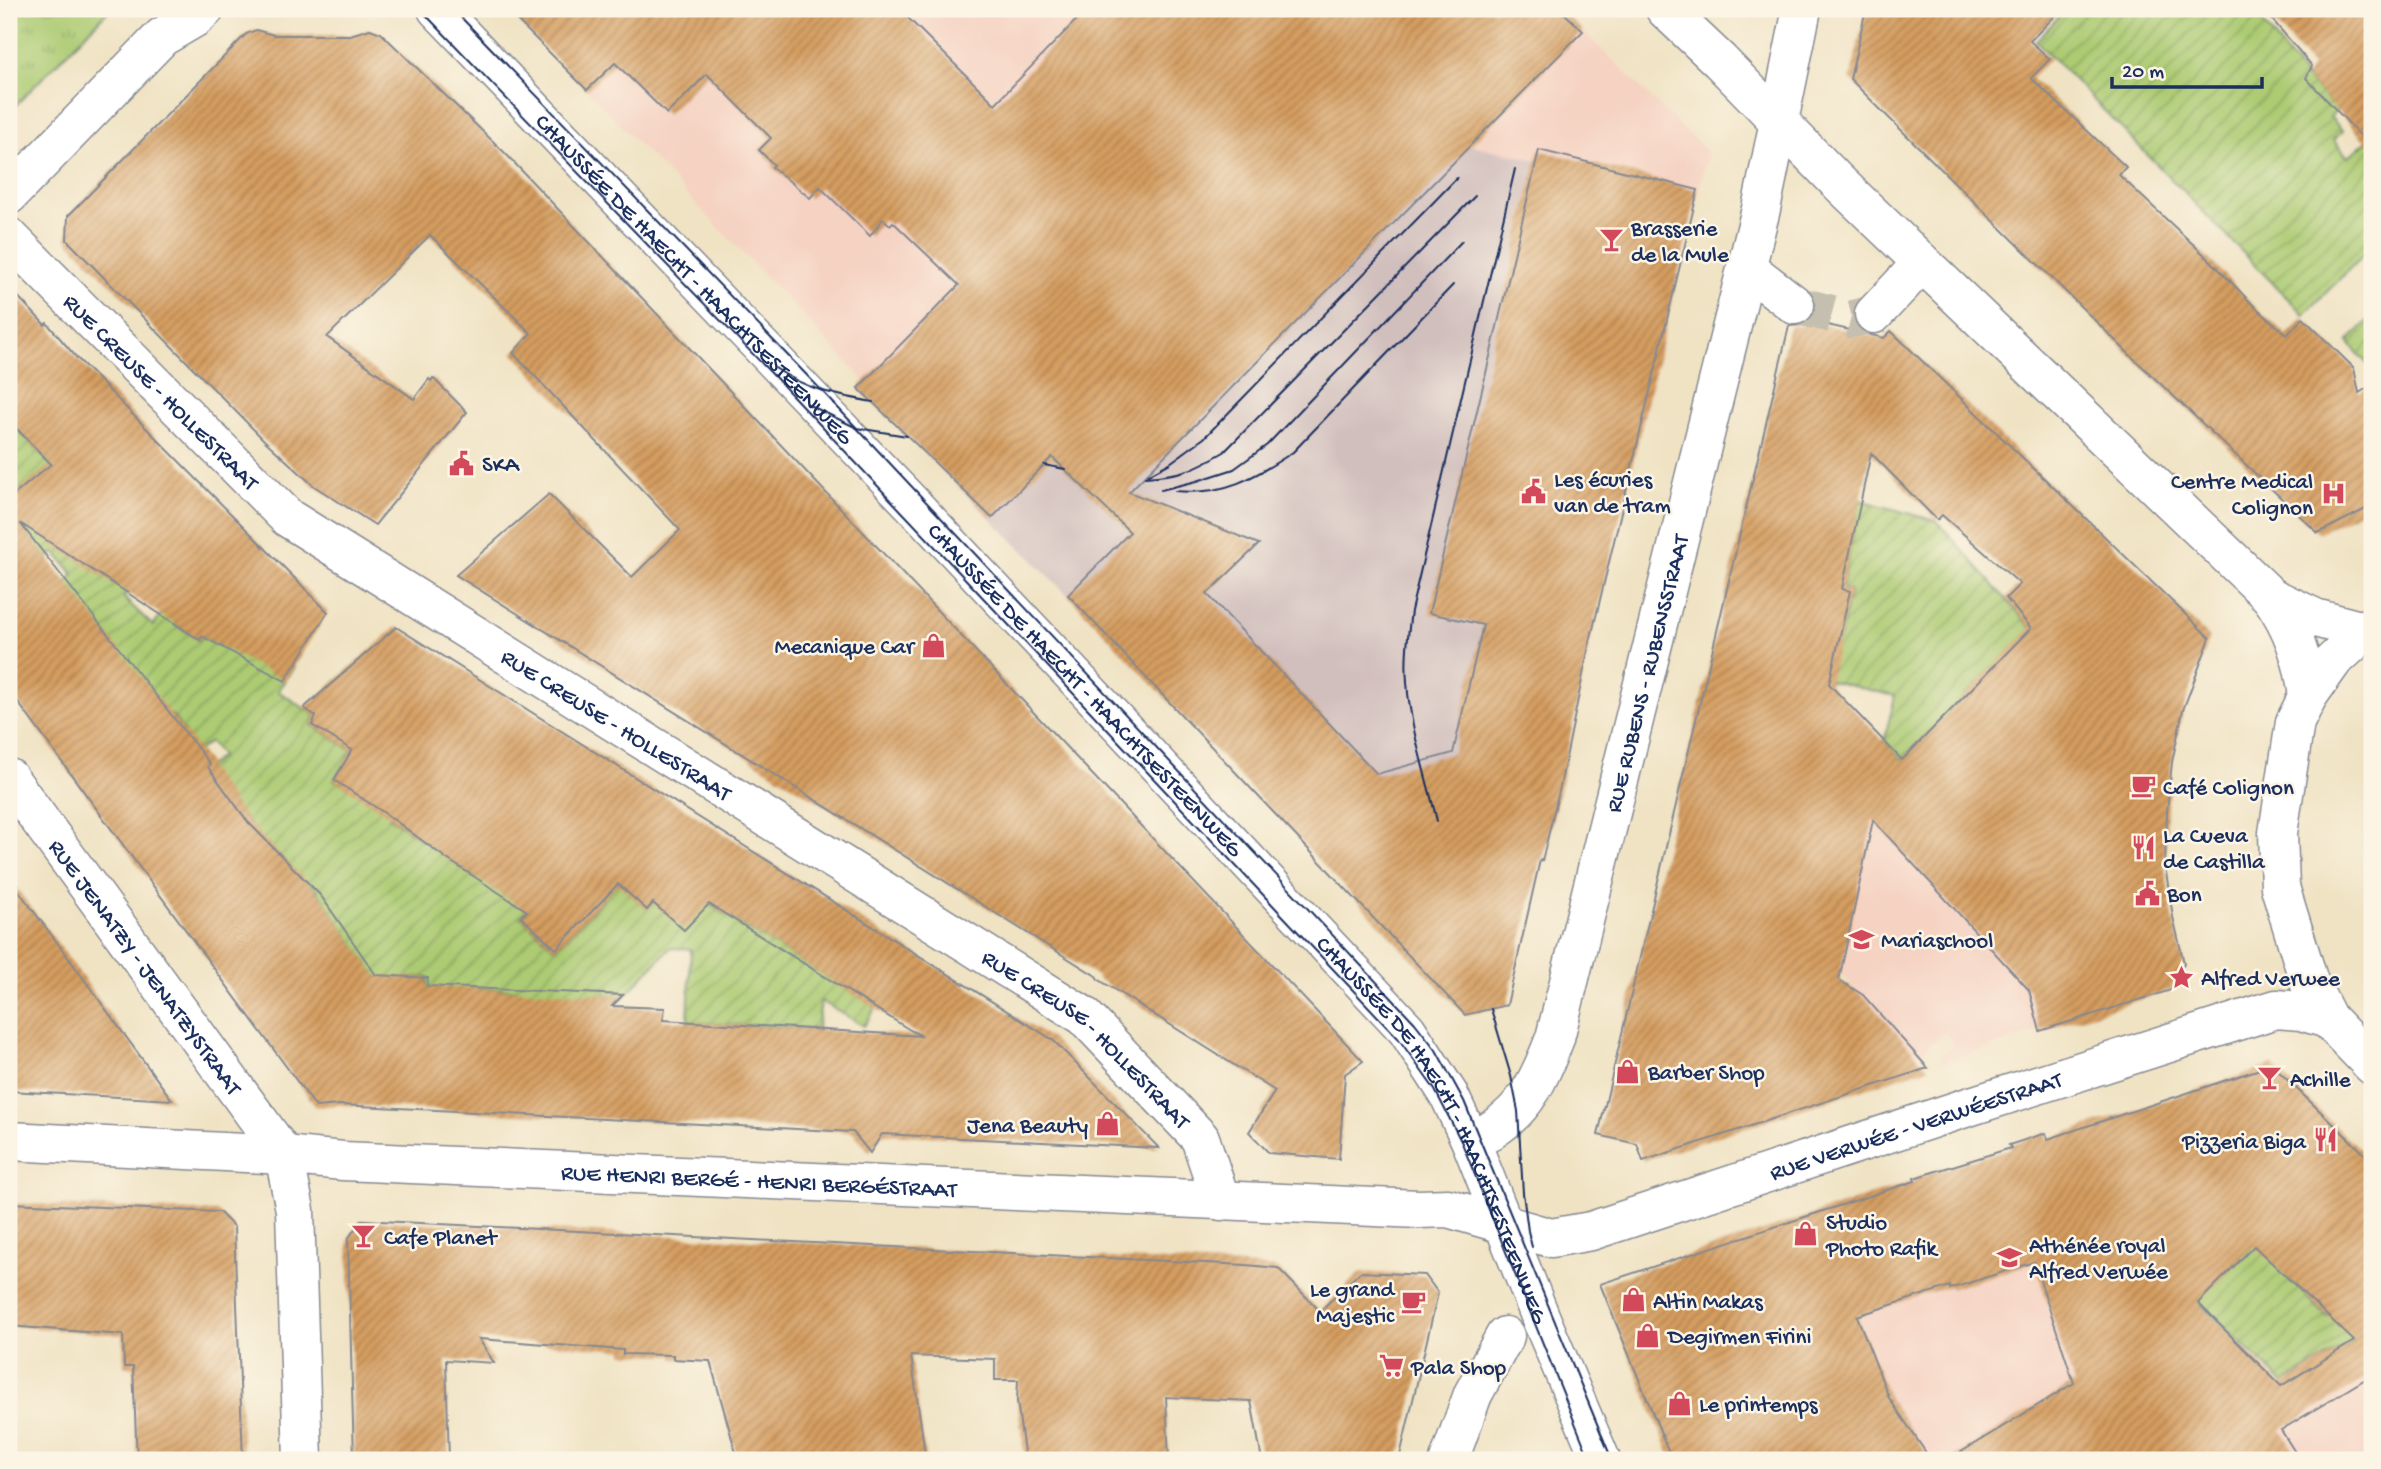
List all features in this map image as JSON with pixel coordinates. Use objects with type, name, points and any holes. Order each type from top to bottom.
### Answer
[{"type":"street","name":"CHAUSSÉE DE HAECHT - HAACHTSESTEENWEG","points":[[437,9],[899,490],[1383,1001],[1407,1030],[1449,1095],[1471,1142],[1601,1460]]},
{"type":"street","points":[[1665,9],[1922,262],[2271,597],[2283,613],[2295,640],[2304,666],[2308,696]]},
{"type":"street","name":"RUE RUBENS - RUBENSSTRAAT","points":[[1471,1142],[1518,1111],[1545,1066],[1555,1038],[1747,268],[1802,9]]},
{"type":"street","points":[[9,195],[162,37],[196,11]]},
{"type":"street","name":"RUE CREUSE - HOLLESTRAAT","points":[[9,237],[288,518],[1084,1016],[1200,1138],[1221,1201]]},
{"type":"street","points":[[1874,314],[1922,262]]},
{"type":"street","points":[[1747,268],[1795,305]]},
{"type":"street","points":[[2271,597],[2315,618],[2368,628]]},
{"type":"street","points":[[2368,628],[2333,661],[2308,696],[2295,722],[2277,834],[2280,887],[2309,982],[2328,1019],[2372,1065]]},
{"type":"street","name":"RUE JENATZY - JENATZYSTRAAT","points":[[9,778],[284,1155]]},
{"type":"street","name":"RUE VERWÉE - VERWÉESTRAAT","points":[[1505,1224],[1551,1238],[1591,1231],[2276,1009],[2301,1011],[2328,1019]]},
{"type":"street","name":"RUE HENRI BERGÉ - HENRI BERGÉSTRAAT","points":[[9,1141],[284,1155],[356,1162],[1221,1201],[1448,1208],[1505,1224]]},
{"type":"street","points":[[284,1155],[295,1210],[303,1460]]},
{"type":"street","points":[[1449,1460],[1473,1394],[1505,1336]]},
{"type":"shaded area","points":[[662,9],[1232,9],[865,381],[587,90],[615,63]]},
{"type":"shaded area","points":[[1232,9],[1560,9],[1583,31],[1471,145],[1536,160],[1429,612],[1588,650],[1560,787],[1507,1005],[1465,1015],[1068,595],[858,388]]},
{"type":"shaded area","points":[[1583,31],[1708,153],[1588,650],[1429,613],[1536,161],[1471,146]]},
{"type":"shaded area","name":"Mariaschool","points":[[1864,810],[2029,990],[2040,1031],[1942,1063],[1941,1054],[1953,1044],[1944,1032],[1917,1056],[1830,961],[1650,916],[1660,875]]},
{"type":"shaded area","name":"Athénée royal Alfred Verwée","points":[[2130,1112],[2192,1297],[2281,1386],[2372,1329],[2372,1460],[1831,1460],[1823,1446],[1861,1359],[1873,1357],[1823,1211],[2010,1148],[2009,1145],[2046,1133],[2048,1139]]},
{"type":"green space","points":[[18,9],[110,9],[9,112],[9,18]]},
{"type":"green space","points":[[2066,9],[2212,9],[2216,13],[2221,9],[2252,9],[2306,78],[2337,110],[2330,117],[2343,131],[2333,140],[2348,157],[2372,136],[2372,256],[2367,251],[2304,315],[2036,41]]},
{"type":"green space","points":[[2372,316],[2372,369],[2348,342]]},
{"type":"green space","points":[[9,421],[66,479],[130,589],[124,598],[153,626],[165,608],[178,616],[175,624],[199,640],[202,636],[220,646],[225,640],[294,667],[278,691],[316,716],[312,725],[352,750],[334,780],[396,806],[389,817],[476,878],[567,866],[521,917],[556,949],[603,899],[615,844],[653,903],[708,904],[876,1007],[864,1026],[821,1001],[817,1029],[688,1022],[691,949],[670,948],[618,1003],[605,993],[605,1018],[516,990],[472,988],[471,1005],[426,1002],[428,978],[412,977],[387,992],[312,884],[298,895],[248,822],[203,771],[221,756],[210,742],[192,755],[185,733],[172,715],[155,728],[64,584],[74,575],[55,552],[25,577],[9,558],[9,529],[38,504],[24,487],[9,499]]},
{"type":"green space","points":[[1860,500],[1937,521],[2032,629],[1902,760],[1884,741],[1895,696],[1818,678],[1840,636],[1850,591],[1842,589]]},
{"type":"green space","points":[[2258,1241],[2291,1281],[2327,1317],[2336,1309],[2365,1334],[2283,1383],[2193,1297]]},
{"type":"building","points":[[506,9],[899,9],[995,104],[1087,9],[1560,9],[1583,31],[1129,492],[1259,544],[1207,594],[1377,774],[1453,753],[1483,625],[1429,613],[1539,150],[1698,190],[1588,650],[1560,787],[1542,861],[1540,860],[1507,1005],[1465,1015],[1068,595],[1130,532],[1052,457],[992,518],[858,388],[959,285],[893,222],[890,225],[883,219],[870,236],[820,187],[810,198],[772,167],[774,165],[759,150],[771,138],[707,74],[667,114],[615,63],[587,90]]},
{"type":"building","points":[[1866,9],[2062,9],[2030,41],[2050,59],[2031,78],[2126,167],[2119,175],[2212,262],[2252,304],[2287,335],[2303,318],[2354,368],[2359,393],[2372,385],[2372,506],[2318,533],[2128,353],[1850,79]]},
{"type":"building","points":[[2263,9],[2372,9],[2372,148],[2306,78],[2312,66]]},
{"type":"building","points":[[370,29],[381,33],[505,153],[1363,1061],[1345,1074],[1339,1159],[1269,1153],[1249,1132],[1275,1091],[456,575],[549,494],[632,577],[680,530],[513,353],[531,333],[430,235],[327,337],[414,399],[429,379],[431,381],[433,378],[467,412],[375,525],[314,486],[264,440],[67,240],[68,216],[246,34],[256,30],[274,35],[350,35]]},
{"type":"building","points":[[9,287],[328,612],[285,681],[202,636],[200,640],[20,523],[210,764],[208,767],[248,822],[321,896],[376,975],[428,978],[427,986],[623,995],[612,1006],[665,1008],[663,1020],[922,1036],[709,904],[684,930],[653,903],[647,910],[618,884],[556,949],[521,917],[527,911],[334,780],[352,750],[312,725],[316,716],[304,708],[396,627],[1053,1040],[1159,1148],[882,1134],[870,1153],[853,1132],[340,1105],[316,1107],[9,690],[9,499],[51,464],[9,421]]},
{"type":"building","points":[[1810,321],[1884,338],[1891,331],[2210,638],[2183,710],[2172,762],[2167,812],[2165,866],[2184,963],[2171,990],[2040,1031],[2029,990],[1873,820],[1839,980],[1863,995],[1928,1068],[1643,1161],[1637,1144],[1598,1135],[1789,326],[1803,325]],"holes":[[[1871,453],[1937,520],[1942,515],[2020,584],[2006,598],[2031,628],[1902,760],[1829,684],[1850,591],[1842,589]]]},
{"type":"building","points":[[9,878],[59,945],[172,1100],[9,1091]]},
{"type":"building","points":[[2272,1065],[2372,1161],[2372,1375],[2281,1430],[2300,1460],[1948,1460],[2074,1383],[2034,1262],[1857,1316],[1889,1398],[1931,1460],[1672,1460],[1600,1284],[1915,1181],[1914,1178],[2011,1148],[2009,1145],[2046,1133],[2048,1139]],"holes":[[[2254,1246],[2354,1341],[2281,1386],[2198,1303]]]},
{"type":"building","points":[[9,1203],[219,1212],[234,1227],[243,1460],[137,1460],[133,1367],[124,1367],[123,1335],[9,1326]]},
{"type":"building","points":[[361,1220],[1278,1268],[1320,1311],[1360,1272],[1425,1275],[1438,1293],[1399,1460],[1262,1460],[1251,1401],[1166,1397],[1169,1460],[1025,1460],[1017,1401],[1018,1380],[995,1380],[995,1359],[911,1356],[926,1460],[738,1460],[710,1361],[673,1359],[673,1355],[623,1354],[623,1350],[479,1339],[494,1363],[446,1360],[449,1460],[354,1460],[348,1239]]},
{"type":"tunnel","points":[[1795,305],[1852,319],[1874,314]]},
{"type":"tram line","points":[[420,9],[775,377],[1398,1038],[1435,1090],[1462,1143],[1590,1460]]},
{"type":"tram line","points":[[453,9],[824,393],[1415,1023],[1436,1050],[1464,1101],[1612,1460]]},
{"type":"tram line","points":[[1437,821],[1409,699],[1406,664],[1411,611],[1515,169]]},
{"type":"tram line","points":[[1148,475],[1170,463],[1204,438],[1457,178]]},
{"type":"tram line","points":[[1145,477],[1186,470],[1224,452],[1475,196]]},
{"type":"tram line","points":[[1161,490],[1234,469],[1267,445],[1462,241]]},
{"type":"tram line","points":[[1175,491],[1224,488],[1265,470],[1293,452],[1453,285]]},
{"type":"tram line","points":[[775,368],[810,387],[873,402]]},
{"type":"tram line","points":[[807,404],[857,428],[907,436]]},
{"type":"tram line","points":[[1044,465],[1065,469]]},
{"type":"tram line","points":[[1491,1009],[1511,1076],[1518,1111],[1523,1193],[1532,1247]]},
{"type":"place","name":"Brasserie de la Mule","points":[[1611,240]]},
{"type":"place","name":"SKA","points":[[462,463]]},
{"type":"place","name":"Les écuries van de tram","points":[[1534,491]]},
{"type":"place","name":"Centre Medical Colignon","points":[[2333,493]]},
{"type":"place","name":"Mecanique Car","points":[[934,645]]},
{"type":"place","name":"Café Colignon","points":[[2143,786]]},
{"type":"place","name":"La Cueva de Castilla","points":[[2143,847]]},
{"type":"place","name":"Bon","points":[[2147,893]]},
{"type":"place","name":"Mariaschool","points":[[1861,939]]},
{"type":"place","name":"Alfred Verwee","points":[[2181,977]]},
{"type":"place","name":"Barber Shop","points":[[1628,1071]]},
{"type":"place","name":"Achille","points":[[2270,1078]]},
{"type":"place","name":"Jena Beauty","points":[[1108,1124]]},
{"type":"place","name":"Pizzeria Biga","points":[[2326,1140]]},
{"type":"place","name":"Studio Photo Rafik","points":[[1806,1234]]},
{"type":"place","name":"Cafe Planet","points":[[364,1236]]},
{"type":"place","name":"Athénée royal Alfred Verwée","points":[[2009,1257]]},
{"type":"place","name":"Altin Makas","points":[[1633,1300]]},
{"type":"place","name":"Le grand Majestic","points":[[1414,1301]]},
{"type":"place","name":"Degirmen Firini","points":[[1648,1335]]},
{"type":"place","name":"Pala Shop","points":[[1391,1366]]},
{"type":"place","name":"Le printemps","points":[[1679,1403]]}]
